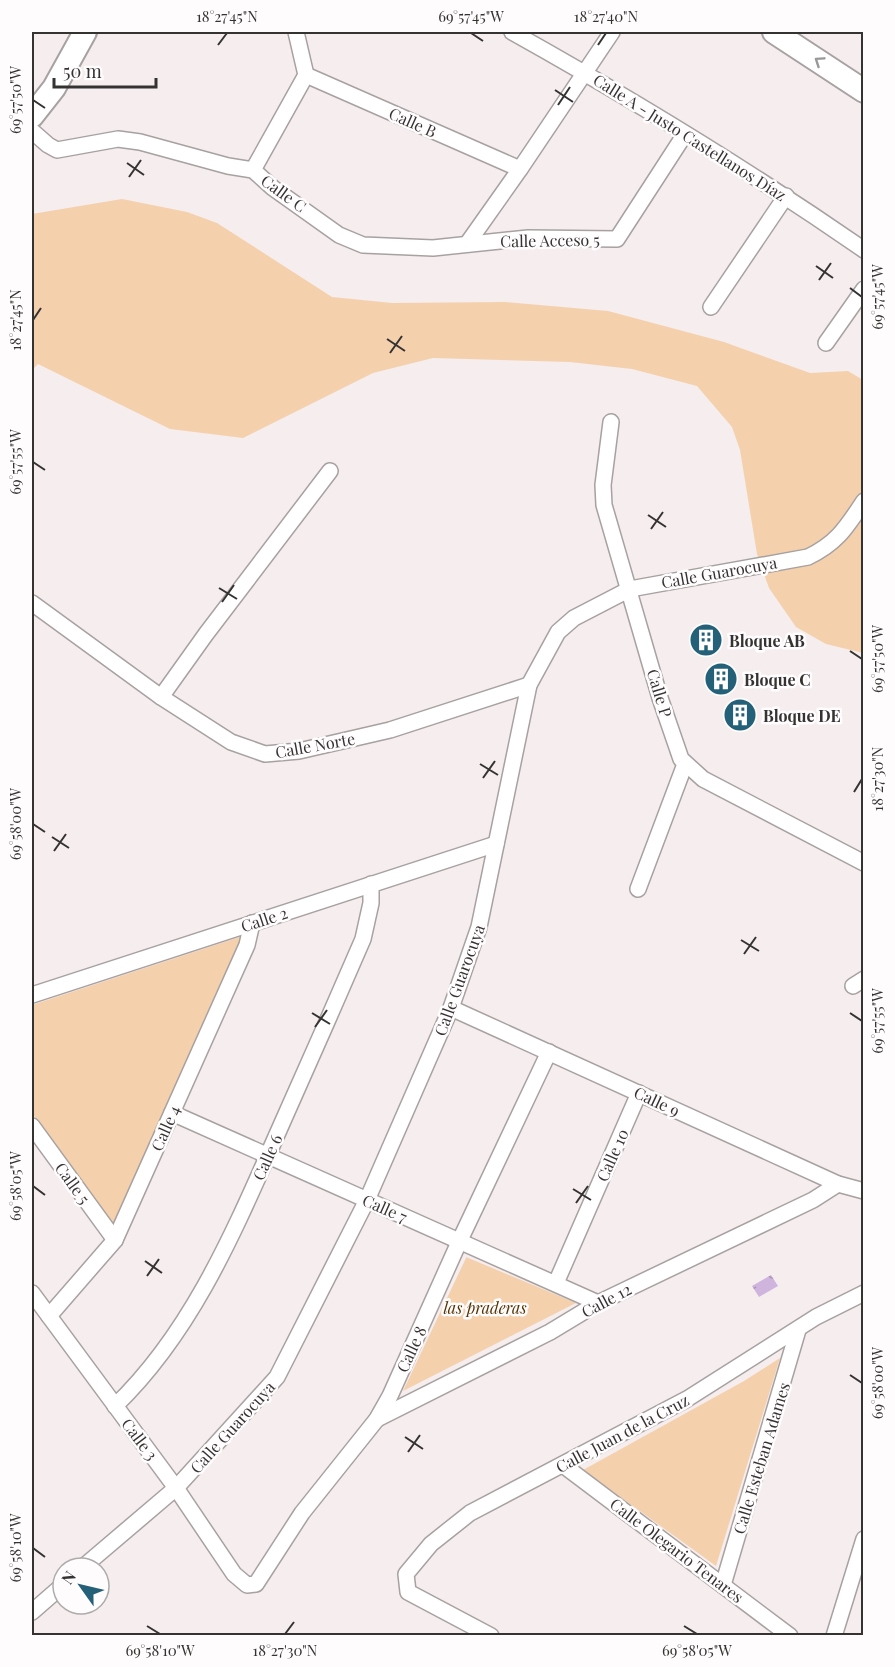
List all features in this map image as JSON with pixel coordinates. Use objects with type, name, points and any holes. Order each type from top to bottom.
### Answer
[{"type":"street","points":[[32,116],[54,88],[85,32]]},
{"type":"street","points":[[253,170],[306,75],[296,32]]},
{"type":"street","name":"Calle A - Justo Castellanos Díaz","points":[[512,32],[586,73],[786,196],[864,250]]},
{"type":"street","points":[[466,244],[520,170],[612,32]]},
{"type":"street","points":[[774,32],[864,91]]},
{"type":"street","name":"Calle B","points":[[306,75],[520,170]]},
{"type":"street","name":"Calle C","points":[[32,131],[57,150],[118,139],[140,142],[228,166],[253,170],[273,188],[339,235],[363,245],[433,248],[466,244]]},
{"type":"street","name":"Calle Acceso 5","points":[[466,244],[528,238],[617,239],[685,134]]},
{"type":"street","points":[[711,307],[786,196]]},
{"type":"street","points":[[826,343],[864,289]]},
{"type":"street","name":"Calle P","points":[[611,422],[603,484],[604,505],[630,588],[660,698],[681,759],[685,764]]},
{"type":"street","points":[[161,697],[330,471]]},
{"type":"street","name":"Calle Guarocuya","points":[[96,1556],[176,1488],[277,1377],[367,1200],[452,1008],[479,927],[529,685],[558,632],[574,618],[630,588],[808,557],[828,547],[864,501]]},
{"type":"street","name":"Calle Norte","points":[[32,603],[161,697],[231,742],[265,754],[283,754],[390,730],[529,685]]},
{"type":"street","points":[[638,889],[685,764],[704,779],[864,863]]},
{"type":"street","name":"Calle 2","points":[[32,995],[496,844]]},
{"type":"street","name":"Calle 6","points":[[115,1406],[159,1355],[187,1317],[209,1279],[267,1157],[363,939],[369,918],[371,884]]},
{"type":"street","name":"Calle 4","points":[[49,1316],[115,1240],[247,945],[252,923]]},
{"type":"street","name":"Calle 9","points":[[452,1008],[838,1184],[864,1191]]},
{"type":"street","name":"Calle 8","points":[[247,1585],[256,1584],[260,1580],[302,1513],[377,1419],[549,1052]]},
{"type":"street","name":"Calle 10","points":[[556,1283],[639,1094]]},
{"type":"street","name":"Calle 7","points":[[172,1113],[598,1303]]},
{"type":"street","name":"Calle 5","points":[[32,1126],[115,1240]]},
{"type":"street","name":"Calle 12","points":[[377,1419],[550,1332],[598,1303],[813,1200],[838,1184]]},
{"type":"street","name":"Calle 3","points":[[32,1293],[176,1488],[234,1574],[247,1585]]},
{"type":"street","name":"Calle Juan de la Cruz","points":[[491,1635],[408,1593],[406,1574],[431,1544],[470,1513],[687,1399],[816,1317],[864,1293]]},
{"type":"street","name":"Calle Esteban Adames","points":[[723,1585],[798,1330]]},
{"type":"street","name":"Calle Olegario Tenares","points":[[563,1465],[790,1635]]},
{"type":"street","points":[[834,1635],[864,1539]]},
{"type":"street","points":[[32,1612],[51,1595]]},
{"type":"green space","points":[[122,199],[187,212],[217,223],[332,297],[392,303],[505,302],[608,311],[724,342],[810,373],[848,371],[863,380],[863,653],[826,644],[796,627],[769,588],[757,554],[740,450],[732,427],[697,386],[632,369],[570,362],[433,358],[373,373],[243,438],[170,429],[38,364],[32,370],[32,214]]},
{"type":"green space","points":[[243,936],[114,1227],[32,1113],[32,1005]]},
{"type":"green space","name":"las praderas","points":[[466,1258],[576,1303],[403,1391]]},
{"type":"green space","points":[[780,1358],[716,1566],[583,1470],[744,1381]]},
{"type":"water","points":[[771,1275],[778,1286],[759,1297],[752,1286]]},
{"type":"place","name":"Bloque AB","points":[[706,640]]},
{"type":"place","name":"Bloque C","points":[[721,679]]},
{"type":"place","name":"Bloque DE","points":[[740,715]]}]
